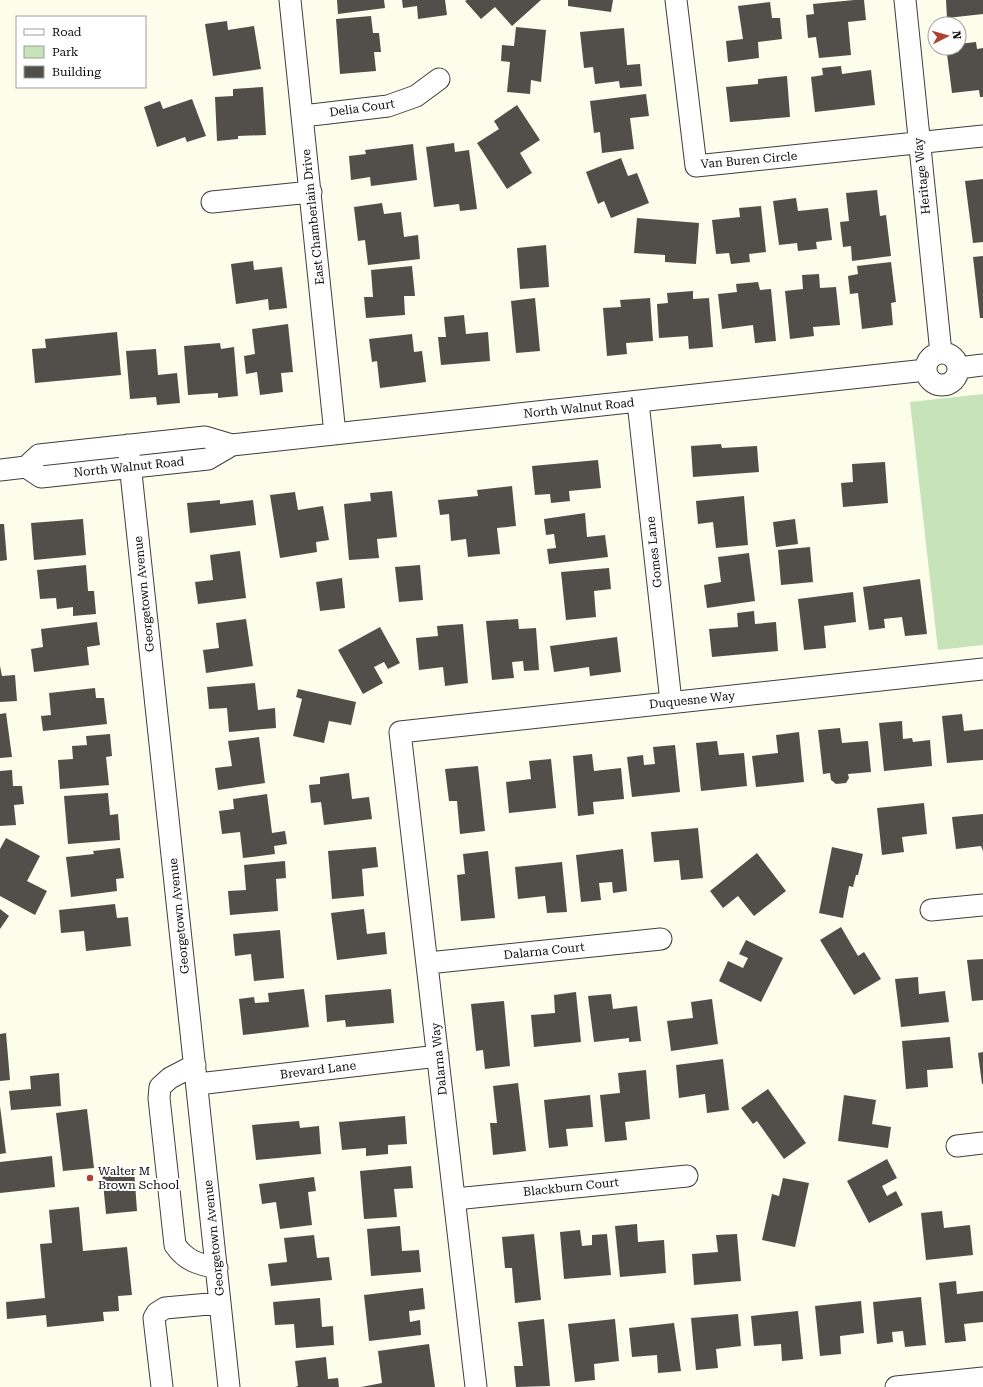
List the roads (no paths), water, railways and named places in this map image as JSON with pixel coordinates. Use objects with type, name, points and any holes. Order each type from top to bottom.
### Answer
[{"type":"street","name":"East Chamberlain Drive","points":[[290,0],[335,434]]},
{"type":"street","name":"Van Buren Circle","points":[[676,0],[696,166],[919,142]]},
{"type":"street","name":"Heritage Way","points":[[905,0],[941,353]]},
{"type":"street","name":"Delia Court","points":[[303,116],[388,106],[416,96],[439,79]]},
{"type":"street","points":[[919,142],[983,136]]},
{"type":"street","points":[[212,202],[311,192]]},
{"type":"street","points":[[941,353],[950,355],[954,359],[958,368],[955,378],[946,384],[935,383],[928,376],[926,370],[928,361],[936,354],[941,353]]},
{"type":"street","points":[[958,368],[983,365]]},
{"type":"street","name":"North Walnut Road","points":[[232,445],[208,459],[41,477],[26,467],[39,455],[128,445],[205,437],[232,445],[926,370]]},
{"type":"street","name":"Gomes Lane","points":[[638,402],[671,702]]},
{"type":"street","name":"Georgetown Avenue","points":[[128,445],[229,1387]]},
{"type":"street","points":[[0,470],[26,467]]},
{"type":"street","name":"Duquesne Way","points":[[400,732],[983,669]]},
{"type":"street","name":"Dalarna Way","points":[[400,732],[476,1387]]},
{"type":"street","points":[[931,910],[983,905]]},
{"type":"street","name":"Dalarna Court","points":[[428,963],[661,939]]},
{"type":"street","name":"Brevard Lane","points":[[196,1075],[438,1056]]},
{"type":"street","points":[[196,1075],[170,1078],[160,1087],[158,1098],[175,1245],[182,1255],[188,1260],[217,1268]]},
{"type":"street","points":[[957,1146],[983,1143]]},
{"type":"street","name":"Blackburn Court","points":[[455,1199],[687,1176]]},
{"type":"street","points":[[162,1387],[154,1318],[157,1313],[165,1308],[220,1303]]},
{"type":"street","points":[[896,1387],[983,1378]]},
{"type":"place","name":"Walter M Brown School","points":[[90,1178]]}]
